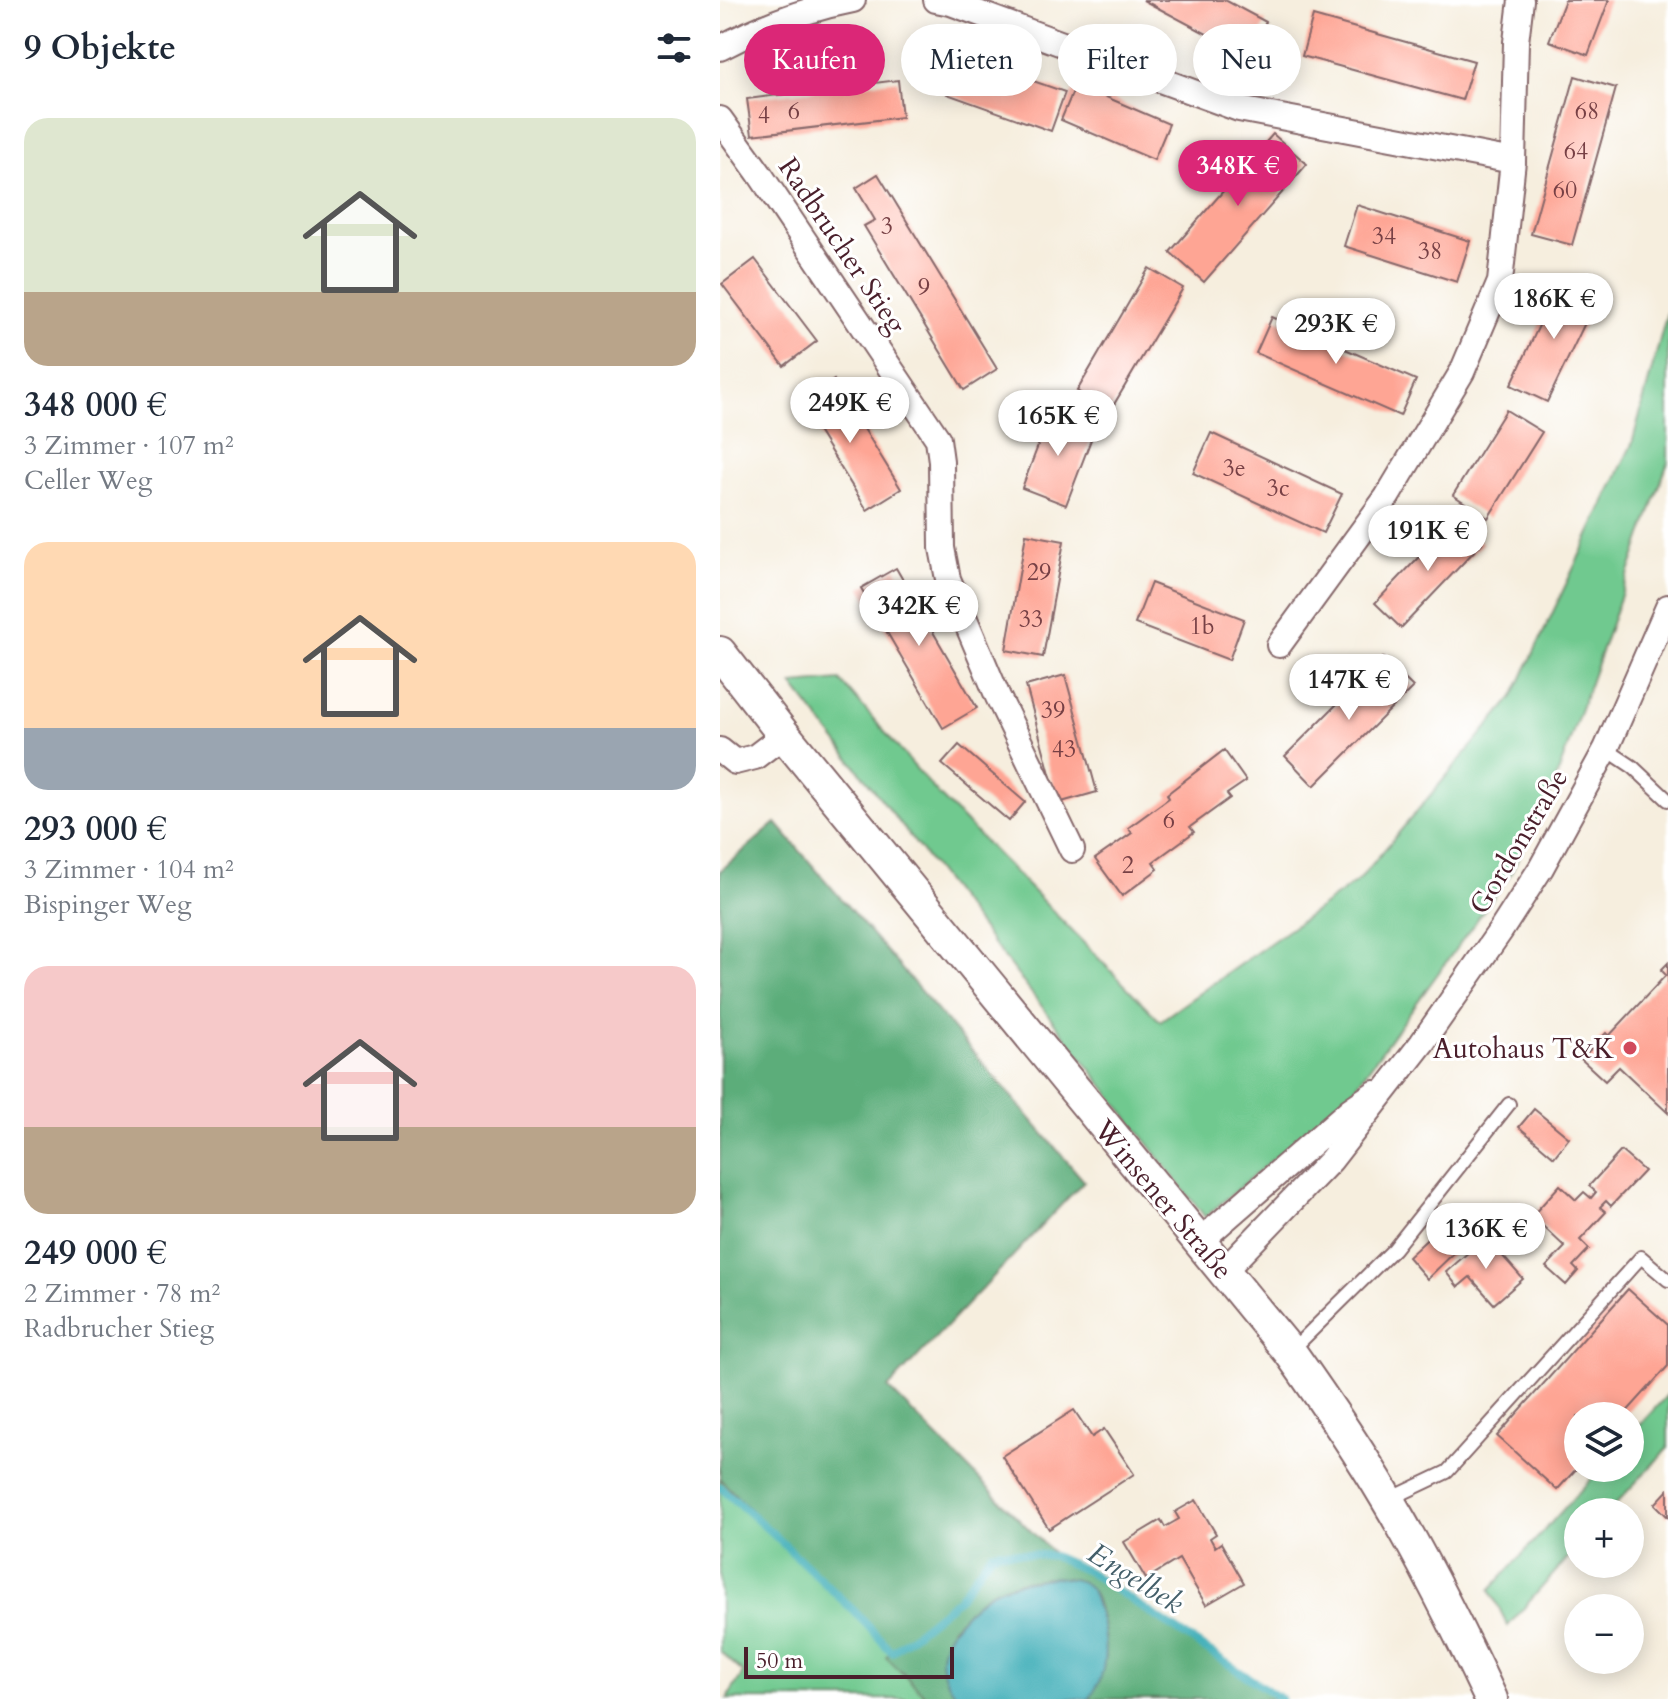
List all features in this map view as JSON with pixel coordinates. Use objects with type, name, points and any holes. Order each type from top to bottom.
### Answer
[{"type":"main road","name":"Winsener Straße","points":[[720,653],[1290,1352],[1388,1500],[1448,1609],[1491,1699]]},
{"type":"street","points":[[720,48],[784,18],[853,0]]},
{"type":"street","points":[[936,0],[1239,109],[1513,161]]},
{"type":"street","points":[[1279,645],[1387,497],[1462,372],[1500,282],[1513,161],[1516,42],[1521,0]]},
{"type":"street","name":"Radbrucher Stieg","points":[[720,119],[938,439],[942,548],[948,579],[998,697],[1072,850]]},
{"type":"street","name":"Gordonstraße","points":[[1224,1271],[1331,1160],[1447,1008],[1501,930],[1541,868],[1606,749],[1668,607]]},
{"type":"street","points":[[720,750],[735,762],[746,761],[784,735]]},
{"type":"street","name":"Gordonstraße","points":[[1199,1242],[1350,1110],[1387,1085]]},
{"type":"lane","points":[[1606,749],[1633,767],[1668,800]]},
{"type":"lane","points":[[1290,1352],[1394,1249],[1509,1104]]},
{"type":"lane","points":[[1388,1500],[1447,1472],[1641,1257],[1668,1280]]},
{"type":"green space","points":[[1668,309],[1668,462],[1553,788],[1511,873],[1351,1093],[1205,1217],[792,684],[840,680],[938,794],[1160,1021],[1359,880],[1513,697],[1632,444]]},
{"type":"green space","points":[[776,823],[1084,1181],[888,1388],[1058,1558],[1089,1572],[1281,1699],[1089,1699],[1098,1683],[1105,1656],[1100,1613],[1089,1587],[1071,1579],[1059,1578],[1008,1585],[992,1591],[974,1606],[951,1628],[956,1694],[960,1699],[929,1699],[886,1657],[891,1652],[720,1479],[720,871]]},
{"type":"green space","points":[[1668,1394],[1668,1448],[1644,1474],[1644,1421]]},
{"type":"green space","points":[[720,1479],[892,1652],[887,1658],[929,1699],[727,1699],[743,1673],[720,1651]]},
{"type":"green space","points":[[1588,1482],[1636,1482],[1621,1498],[1574,1498]]},
{"type":"green space","points":[[1564,1509],[1564,1562],[1508,1626],[1490,1590]]},
{"type":"water","points":[[1054,1577],[1086,1584],[1100,1616],[1104,1665],[1089,1699],[960,1699],[950,1687],[941,1665],[941,1654],[949,1633],[978,1602],[994,1591],[1011,1584]]},
{"type":"building","points":[[1143,0],[1225,0],[1266,22],[1193,24],[1193,27]]},
{"type":"building","points":[[1565,0],[1609,0],[1588,55],[1549,41]]},
{"type":"building","points":[[1313,16],[1474,61],[1462,100],[1302,56]]},
{"type":"building","points":[[1575,76],[1616,88],[1572,245],[1531,234]]},
{"type":"building","points":[[898,80],[902,117],[752,135],[747,99],[771,96],[885,96],[885,82]]},
{"type":"building","points":[[1042,84],[1058,90],[1058,96],[1064,96],[1051,131],[953,96],[1042,96]]},
{"type":"building","points":[[1071,96],[1104,96],[1169,124],[1154,160],[1061,120]]},
{"type":"building","points":[[1273,134],[1307,164],[1204,282],[1170,252]]},
{"type":"building","points":[[878,174],[997,369],[964,390],[864,226],[875,220],[856,188]]},
{"type":"building","points":[[1357,205],[1470,241],[1457,282],[1344,246]]},
{"type":"building","points":[[755,259],[817,341],[784,366],[722,284]]},
{"type":"building","points":[[1149,268],[1183,288],[1110,411],[1077,391]]},
{"type":"building","points":[[1560,281],[1597,298],[1547,402],[1511,385]]},
{"type":"building","points":[[1272,317],[1416,380],[1400,416],[1256,353]]},
{"type":"building","points":[[834,380],[901,489],[867,510],[800,402]]},
{"type":"building","points":[[1506,410],[1542,432],[1488,518],[1453,495]]},
{"type":"building","points":[[1051,412],[1095,429],[1066,505],[1022,488]]},
{"type":"building","points":[[1211,433],[1342,494],[1323,533],[1193,473]]},
{"type":"building","points":[[1456,518],[1482,543],[1401,628],[1375,603]]},
{"type":"building","points":[[1026,534],[1064,541],[1043,657],[1006,650]]},
{"type":"building","points":[[896,568],[977,708],[943,728],[861,588]]},
{"type":"building","points":[[1151,583],[1244,619],[1229,660],[1135,624]]},
{"type":"building","points":[[1383,658],[1413,687],[1314,786],[1285,756]]},
{"type":"building","points":[[1065,675],[1097,792],[1058,803],[1026,686]]},
{"type":"building","points":[[959,745],[1025,802],[1009,821],[942,764]]},
{"type":"building","points":[[1224,750],[1246,781],[1227,794],[1230,798],[1190,827],[1194,832],[1153,862],[1158,869],[1122,896],[1095,859],[1132,833],[1128,828],[1169,798],[1167,794]]},
{"type":"building","name":"Autohaus T&K","points":[[1668,963],[1668,1113],[1619,1067],[1605,1081],[1581,1059],[1606,1033],[1609,1036],[1666,975],[1661,970]]},
{"type":"building","points":[[1534,1109],[1569,1138],[1554,1157],[1519,1127]]},
{"type":"building","points":[[1621,1151],[1644,1171],[1611,1206],[1606,1201],[1600,1207],[1606,1212],[1580,1240],[1589,1249],[1573,1266],[1578,1271],[1566,1285],[1546,1267],[1565,1247],[1532,1216],[1560,1185],[1576,1200],[1584,1192],[1591,1198],[1596,1192],[1589,1186]]},
{"type":"building","points":[[1435,1232],[1454,1253],[1427,1279],[1408,1257]]},
{"type":"building","points":[[1486,1237],[1523,1279],[1494,1304],[1470,1277],[1458,1287],[1446,1272]]},
{"type":"building","points":[[1628,1289],[1668,1325],[1668,1366],[1636,1402],[1564,1402],[1564,1482],[1557,1490],[1497,1436]]},
{"type":"building","points":[[1074,1410],[1092,1437],[1104,1429],[1134,1474],[1049,1529],[1002,1456]]},
{"type":"building","points":[[1668,1490],[1668,1517],[1655,1504]]},
{"type":"building","points":[[1196,1500],[1216,1534],[1210,1538],[1215,1547],[1221,1543],[1244,1583],[1206,1605],[1179,1559],[1146,1579],[1124,1542],[1161,1520],[1165,1527],[1179,1519],[1175,1512]]},
{"type":"waterway","name":"Engelbek","points":[[720,1487],[855,1612],[892,1652],[958,1599],[991,1554],[999,1551],[1053,1556],[1089,1572],[1281,1699]]},
{"type":"place","name":"Autohaus T&K","points":[[1630,1048]]}]
